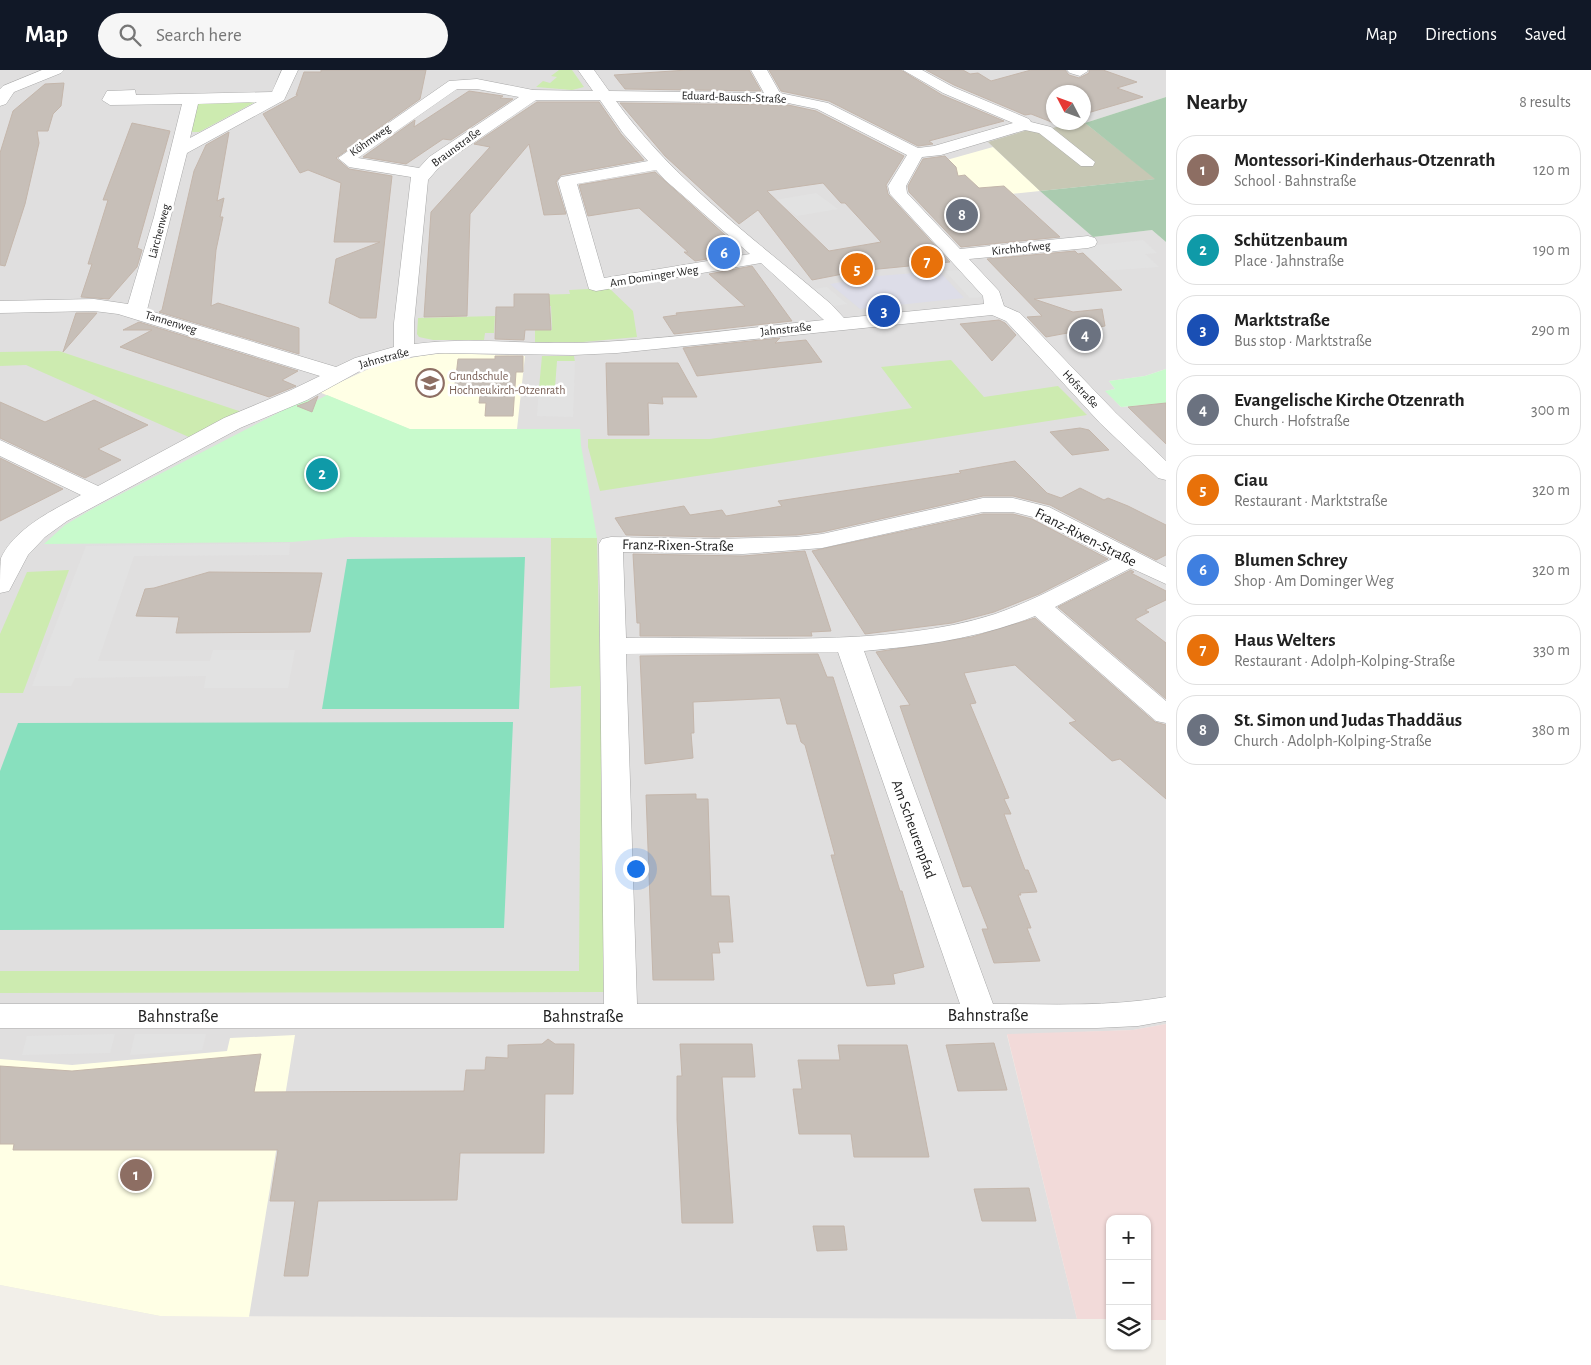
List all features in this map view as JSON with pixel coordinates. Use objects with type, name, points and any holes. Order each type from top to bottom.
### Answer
[{"type":"street","points":[[1,98],[14,86],[56,70]]},
{"type":"street","points":[[180,150],[278,97],[290,70]]},
{"type":"street","points":[[586,70],[628,130],[683,188],[824,308],[837,323]]},
{"type":"street","points":[[760,70],[772,91],[772,96]]},
{"type":"street","points":[[911,70],[948,90],[1023,122],[1025,125],[1045,130],[1087,162]]},
{"type":"street","name":"Köhmweg","points":[[422,174],[355,163],[346,158],[465,76],[533,94]]},
{"type":"street","points":[[436,95],[438,78]]},
{"type":"street","points":[[533,94],[601,94]]},
{"type":"street","name":"Braunstraße","points":[[404,351],[404,323],[416,192],[422,174],[435,161],[533,94]]},
{"type":"street","name":"Eduard-Bausch-Straße","points":[[601,94],[772,96],[816,104],[916,153]]},
{"type":"street","points":[[126,100],[278,97]]},
{"type":"street","name":"Lärchenweg","points":[[136,312],[180,150],[191,99]]},
{"type":"street","points":[[995,309],[993,297],[908,205],[897,191],[897,186],[916,153],[935,151],[1025,125]]},
{"type":"street","name":"Am Dominger Weg","points":[[660,164],[567,181],[596,285],[764,257]]},
{"type":"street","name":"Kirchhofweg","points":[[954,255],[1088,242]]},
{"type":"street","name":"Tannenweg","points":[[0,306],[94,305],[136,312],[336,374]]},
{"type":"street","name":"Jahnstraße","points":[[0,586],[12,560],[36,532],[59,516],[232,423],[299,395],[336,374],[373,358],[404,351],[458,346],[552,349],[602,348],[837,323],[995,309]]},
{"type":"street","name":"Hofstraße","points":[[995,309],[1013,317],[1108,418],[1166,473]]},
{"type":"street","points":[[0,447],[98,494]]},
{"type":"street","name":"Franz-Rixen-Straße","points":[[621,1016],[611,544],[746,547],[795,544],[822,541],[983,505],[998,504],[1017,506],[1041,512],[1166,577]]},
{"type":"street","points":[[612,646],[848,644],[952,632],[1005,619],[1038,606],[1130,558]]},
{"type":"street","points":[[1038,606],[1166,715]]},
{"type":"street","name":"Am Scheurenpfad","points":[[848,644],[980,1014]]},
{"type":"street","name":"Bahnstraße","points":[[0,1016],[980,1014],[1097,1016],[1138,1014],[1166,1009]]},
{"type":"shaded area","points":[[0,70],[1166,70],[1166,97],[1091,121],[1091,85],[1046,85],[1046,130],[1091,130],[1091,128],[1156,179],[1041,190],[1093,237],[1152,230],[1166,242],[1166,369],[1145,376],[1109,381],[1115,389],[1106,391],[1121,407],[1166,403],[1166,1024],[1133,1030],[1007,1035],[1077,1319],[160,1316],[0,1285]]},
{"type":"shaded area","points":[[1166,97],[1166,242],[1152,230],[1093,237],[1040,191],[1155,179],[1091,128],[1091,121]]},
{"type":"shaded area","points":[[1091,128],[1156,179],[1040,191],[988,142],[1031,129],[1039,131],[1091,130]]},
{"type":"shaded area","points":[[993,147],[1040,191],[930,202],[943,161]]},
{"type":"shaded area","points":[[816,193],[838,209],[797,216],[775,200]]},
{"type":"shaded area","points":[[1143,240],[1157,253],[1145,254],[1159,267],[1101,271],[1078,247]]},
{"type":"shaded area","points":[[961,270],[986,297],[970,298],[945,271]]},
{"type":"shaded area","points":[[939,271],[964,298],[860,309],[830,284],[878,276]]},
{"type":"shaded area","points":[[827,287],[847,304],[834,306],[814,289]]},
{"type":"shaded area","name":"Grundschule Hochneukirch-Otzenrath","points":[[445,353],[525,356],[517,429],[409,429],[319,392],[375,366],[420,356]]},
{"type":"shaded area","points":[[557,361],[575,361],[573,417],[537,416],[539,388],[555,388]]},
{"type":"shaded area","points":[[290,543],[289,555],[134,556],[98,661],[210,661],[213,650],[295,650],[288,688],[204,688],[206,676],[75,678],[71,686],[32,686],[86,546]]},
{"type":"shaded area","points":[[1166,1024],[1166,1320],[1151,1320],[1151,1215],[1106,1215],[1106,1319],[1077,1319],[1007,1034],[1133,1030]]},
{"type":"shaded area","points":[[115,1034],[110,1053],[22,1055],[27,1036]]},
{"type":"shaded area","points":[[135,1034],[206,1034],[202,1050],[130,1055]]},
{"type":"shaded area","points":[[295,1035],[249,1317],[160,1316],[0,1285],[0,1059],[72,1065],[227,1051],[230,1038]]},
{"type":"green space","points":[[559,70],[572,70],[584,87],[572,90],[536,87],[543,81],[550,83],[557,77],[551,76]]},
{"type":"green space","points":[[196,100],[259,100],[199,132],[189,132]]},
{"type":"green space","points":[[609,288],[633,311],[637,337],[583,342],[535,342],[535,330],[552,330],[551,306],[534,306],[533,295],[570,294],[569,290]]},
{"type":"green space","points":[[495,316],[494,333],[485,333],[484,340],[433,340],[419,337],[417,334],[418,318]]},
{"type":"green space","points":[[59,351],[242,412],[191,438],[26,365],[0,366],[0,352]]},
{"type":"green space","points":[[542,356],[574,356],[575,362],[555,388],[539,388]]},
{"type":"green space","points":[[951,360],[984,397],[1058,386],[1087,415],[600,491],[588,447],[588,439],[710,439],[912,408],[881,367]]},
{"type":"green space","points":[[1166,369],[1166,403],[1121,407],[1105,391],[1115,389],[1109,381],[1145,376]]},
{"type":"green space","points":[[327,395],[410,429],[580,429],[597,538],[348,537],[292,542],[44,544],[65,525],[94,508],[305,399],[314,402]]},
{"type":"green space","points":[[551,538],[597,538],[607,992],[0,993],[0,971],[579,971],[581,686],[550,688]]},
{"type":"green space","points":[[525,557],[519,709],[322,709],[347,559]]},
{"type":"green space","points":[[69,570],[23,693],[0,693],[0,634],[27,572]]},
{"type":"green space","points":[[513,722],[504,928],[0,930],[0,771],[18,723]]},
{"type":"building","points":[[321,70],[426,70],[420,99],[336,158],[349,169],[392,176],[376,318],[360,318],[329,303],[336,259],[380,242],[334,242],[341,183],[308,170],[300,173],[263,114],[298,95],[296,95],[304,72],[321,72]]},
{"type":"building","points":[[687,70],[749,70],[761,91],[625,89],[614,75]]},
{"type":"building","points":[[769,70],[901,70],[942,95],[1004,121],[929,141],[933,144],[918,146],[829,101],[781,91]]},
{"type":"building","points":[[926,70],[963,70],[970,74],[978,73],[991,81],[1031,70],[1065,70],[1069,75],[1079,78],[1089,73],[1089,70],[1103,70],[1137,82],[1117,88],[1143,97],[1091,112],[1091,85],[1046,85],[1046,120],[1031,114],[1025,115],[954,85]]},
{"type":"building","points":[[64,83],[61,106],[53,114],[48,131],[37,131],[39,143],[25,204],[5,266],[0,265],[0,153],[13,111],[45,84]]},
{"type":"building","points":[[469,91],[513,99],[451,140],[443,139],[406,164],[363,157],[415,120],[414,127]]},
{"type":"building","points":[[537,102],[599,102],[621,134],[644,160],[561,175],[556,182],[566,214],[544,215],[529,144],[470,214],[467,316],[424,317],[431,212],[490,147],[474,144]]},
{"type":"building","points":[[620,103],[788,105],[816,111],[904,156],[886,185],[888,194],[950,262],[858,271],[812,280],[758,210],[739,224],[665,156]],"holes":[[[823,183],[841,203],[845,203],[881,242],[829,251],[767,191]]]},
{"type":"building","points":[[132,123],[170,131],[137,248],[142,250],[137,267],[109,299],[81,297],[92,264],[88,264],[108,200],[103,200]]},
{"type":"building","points":[[229,132],[217,201],[224,198],[220,217],[223,217],[216,250],[211,306],[218,303],[299,328],[299,354],[159,312],[162,310],[194,171],[206,145]]},
{"type":"building","points":[[945,156],[956,167],[958,176],[965,175],[979,188],[1004,186],[1060,237],[961,247],[909,192],[908,186],[923,159]]},
{"type":"building","points":[[655,172],[735,244],[742,253],[695,261],[684,252],[688,252],[639,208],[588,216],[579,185]]},
{"type":"building","points":[[1075,251],[1078,254],[1083,253],[1122,290],[1034,299],[1073,312],[1102,309],[1105,326],[1046,337],[1027,317],[1042,316],[987,259]]},
{"type":"building","points":[[752,266],[792,321],[674,334],[663,317],[677,315],[676,313],[745,306],[709,274]]},
{"type":"building","points":[[514,294],[549,294],[551,330],[525,330],[524,340],[495,339],[496,307],[514,307]]},
{"type":"building","points":[[76,313],[97,313],[63,352]]},
{"type":"building","points":[[999,320],[1005,323],[1016,335],[992,361],[960,324]]},
{"type":"building","points":[[139,322],[298,371],[282,380],[296,386],[269,397],[120,347],[152,330],[123,330]]},
{"type":"building","points":[[780,338],[775,343],[806,340],[822,362],[697,376],[683,348]]},
{"type":"building","points":[[495,356],[523,356],[523,372],[516,372],[513,416],[485,416],[486,403],[479,403],[480,395],[454,393],[458,359],[495,359]]},
{"type":"building","points":[[606,363],[678,363],[697,397],[662,397],[663,404],[648,403],[649,435],[608,435]]},
{"type":"building","points":[[318,396],[312,412],[297,406],[308,402]]},
{"type":"building","points":[[94,400],[148,425],[98,449],[121,460],[85,478],[0,438],[0,402],[45,422]]},
{"type":"building","points":[[1166,403],[1166,444],[1128,407]]},
{"type":"building","points":[[1080,428],[1089,430],[1109,450],[1072,455],[1050,432]]},
{"type":"building","points":[[0,458],[63,489],[0,521]]},
{"type":"building","points":[[1015,461],[1047,493],[1061,498],[1080,488],[1104,500],[1108,498],[1128,506],[1166,525],[1166,555],[1156,560],[1050,505],[1013,496],[983,496],[822,532],[796,535],[716,537],[626,535],[615,518],[684,506],[690,515],[722,510],[726,516],[782,506],[778,501],[961,473],[959,471]]},
{"type":"building","points":[[983,514],[1013,514],[1032,519],[1108,559],[1039,594],[994,612],[952,623],[865,634],[812,551]]},
{"type":"building","points":[[805,551],[831,631],[811,632],[812,636],[640,636],[640,623],[637,623],[633,554],[743,556]]},
{"type":"building","points":[[1131,570],[1134,572],[1131,573],[1166,591],[1166,600],[1145,610],[1149,612],[1135,619],[1166,643],[1166,699],[1058,607]]},
{"type":"building","points":[[209,572],[322,573],[310,632],[176,633],[179,617],[136,616],[145,589]]},
{"type":"building","points":[[1035,618],[1155,722],[1166,725],[1166,799],[1120,759],[1112,761],[1069,723],[1076,721],[1015,665],[964,673],[976,703],[970,704],[1009,798],[1004,799],[1011,814],[1004,814],[1025,870],[1028,870],[1037,892],[1020,893],[1021,895],[1018,895],[1031,928],[1027,928],[1040,961],[994,963],[982,929],[988,929],[971,886],[963,887],[900,706],[910,705],[876,652],[972,637]]},
{"type":"building","points":[[818,654],[827,677],[833,677],[900,891],[902,891],[924,967],[893,974],[895,984],[867,986],[831,855],[835,855],[805,745],[801,742],[796,724],[787,724],[780,698],[693,702],[694,733],[691,733],[693,758],[645,764],[640,656]]},
{"type":"building","points":[[696,794],[696,799],[708,799],[711,896],[729,896],[733,942],[718,942],[720,953],[712,953],[714,980],[653,980],[646,795]]},
{"type":"building","points":[[548,1039],[555,1044],[574,1044],[573,1094],[545,1094],[544,1153],[460,1153],[457,1200],[318,1201],[308,1276],[284,1276],[295,1201],[270,1201],[278,1150],[13,1150],[14,1144],[0,1144],[0,1066],[72,1071],[261,1054],[254,1092],[464,1091],[466,1070],[485,1070],[486,1057],[508,1058],[508,1045],[542,1044]]},
{"type":"building","points":[[994,1043],[1007,1090],[958,1091],[946,1045]]},
{"type":"building","points":[[680,1044],[752,1044],[755,1077],[722,1077],[733,1223],[682,1223],[677,1119],[677,1076],[682,1076]]},
{"type":"building","points":[[838,1045],[907,1045],[929,1157],[854,1157],[851,1134],[799,1134],[793,1089],[802,1089],[798,1060],[840,1060]]},
{"type":"building","points":[[1029,1188],[1036,1221],[982,1221],[974,1189]]},
{"type":"building","points":[[813,1226],[844,1226],[847,1250],[817,1251]]},
{"type":"place","name":"St. Simon und Judas Thaddäus","points":[[962,215]]},
{"type":"place","name":"Blumen Schrey","points":[[724,253]]},
{"type":"place","name":"Haus Welters","points":[[927,262]]},
{"type":"place","name":"Ciau","points":[[857,269]]},
{"type":"place","name":"Marktstraße","points":[[884,311]]},
{"type":"place","name":"Evangelische Kirche Otzenrath","points":[[1085,335]]},
{"type":"place","name":"Grundschule Hochneukirch-Otzenrath","points":[[430,383]]},
{"type":"place","name":"Schützenbaum","points":[[322,474]]},
{"type":"place","name":"Montessori-Kinderhaus-Otzenrath","points":[[136,1175]]}]
